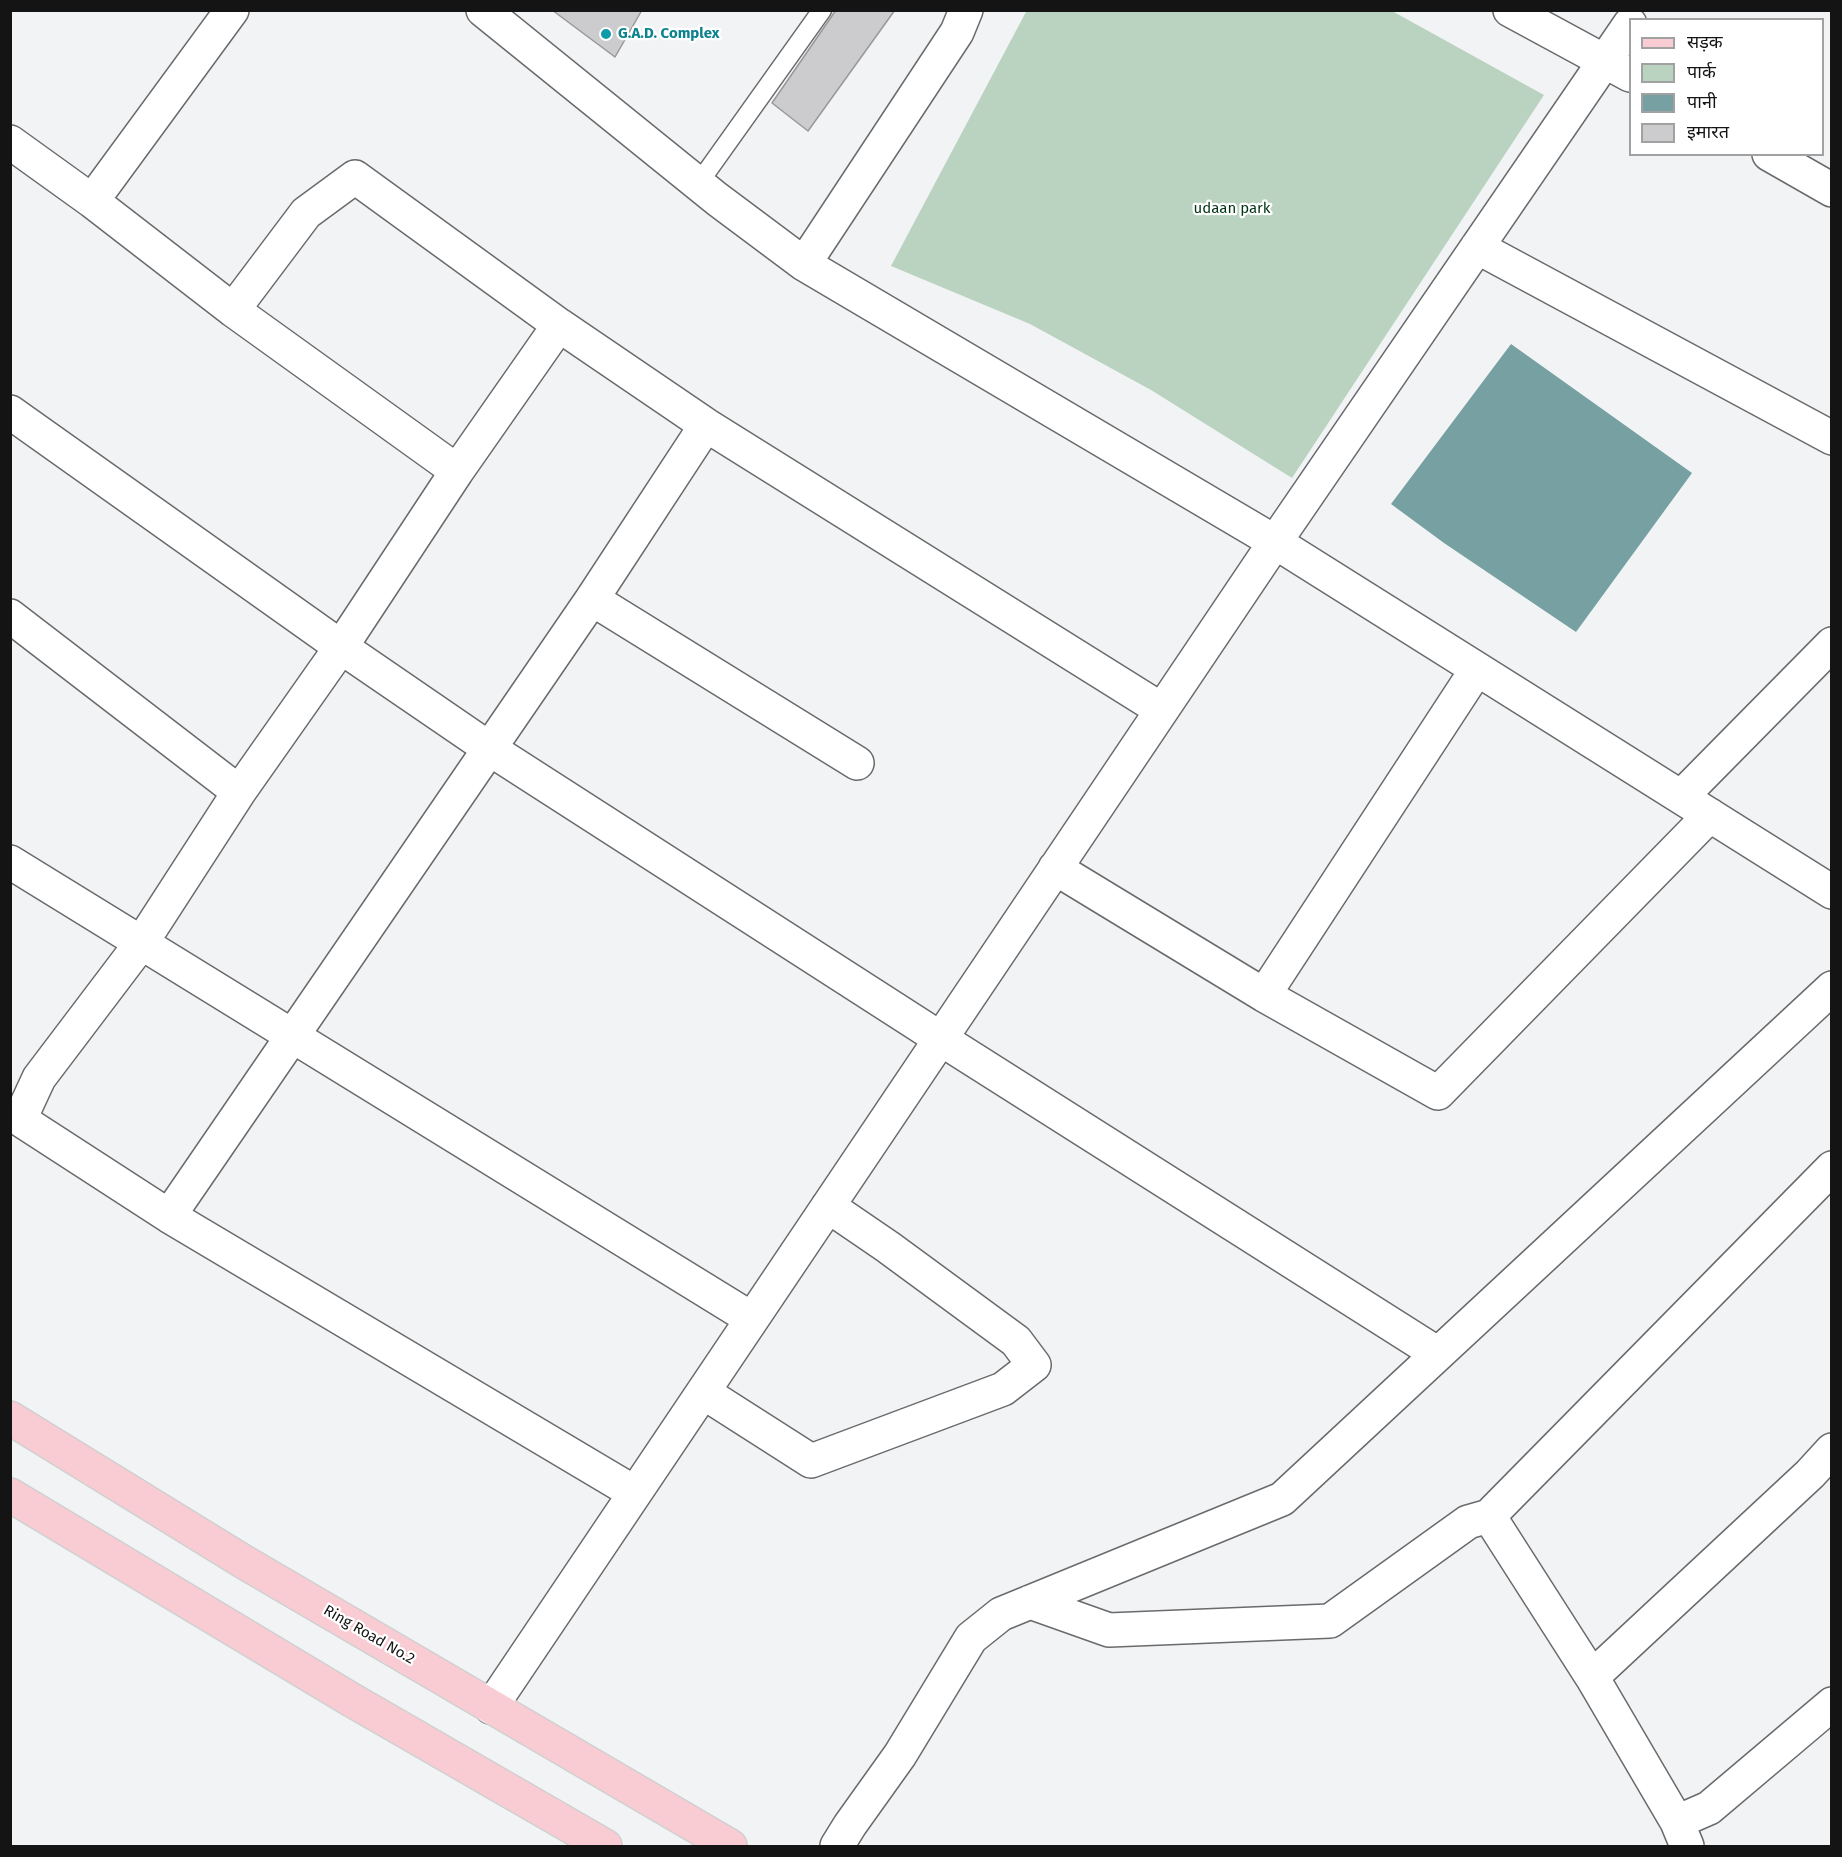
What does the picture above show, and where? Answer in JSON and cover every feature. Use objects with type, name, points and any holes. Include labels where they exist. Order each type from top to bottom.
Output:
[{"type":"main road","name":"Ring Road No.2","points":[[10,1418],[255,1568],[730,1846]]},
{"type":"main road","points":[[10,1495],[350,1699],[605,1846]]},
{"type":"street","points":[[92,201],[232,10]]},
{"type":"street","points":[[483,10],[698,184],[804,264],[1275,542],[1832,892]]},
{"type":"street","points":[[804,264],[957,32],[966,10]]},
{"type":"street","points":[[1510,10],[1618,68]]},
{"type":"street","points":[[491,1707],[1275,542],[1478,247],[1618,68],[1629,28]]},
{"type":"street","points":[[10,142],[92,201],[233,310],[457,471]]},
{"type":"street","points":[[1772,156],[1832,190]]},
{"type":"street","points":[[233,310],[306,213],[355,177],[559,325],[706,425],[1162,710]]},
{"type":"street","points":[[1478,247],[1832,438]]},
{"type":"street","points":[[559,325],[457,471],[341,647],[239,792],[142,942],[39,1078],[15,1116],[169,1216],[635,1493]]},
{"type":"street","points":[[10,412],[341,647],[490,749],[940,1039],[1438,1354]]},
{"type":"street","points":[[169,1216],[592,599],[706,425]]},
{"type":"street","points":[[592,599],[857,764]]},
{"type":"street","points":[[10,616],[239,792]]},
{"type":"street","points":[[1681,797],[1832,644]]},
{"type":"street","points":[[1264,995],[1477,669]]},
{"type":"street","points":[[1055,868],[1264,995],[1438,1093],[1710,815]]},
{"type":"street","points":[[10,862],[752,1319]]},
{"type":"street","points":[[837,1846],[900,1755],[971,1638],[1001,1614],[1282,1499],[1832,988]]},
{"type":"street","points":[[1030,1602],[1109,1630],[1330,1621],[1468,1522],[1489,1516],[1832,1168]]},
{"type":"street","points":[[703,1392],[811,1461],[1004,1389],[1034,1365],[1016,1341],[828,1206]]},
{"type":"street","points":[[1592,1677],[1810,1474],[1832,1450]]},
{"type":"street","points":[[1489,1516],[1592,1677],[1682,1834],[1709,1808],[1832,1704]]},
{"type":"lane","points":[[698,184],[822,10]]},
{"type":"green space","name":"udaan park","points":[[1027,10],[1392,11],[1544,95],[1292,478],[1151,390],[1030,324],[891,266]]},
{"type":"water","points":[[1511,344],[1692,473],[1576,632],[1444,543],[1391,504]]},
{"type":"building","name":"G.A.D. Complex","points":[[552,10],[642,10],[615,57]]},
{"type":"building","points":[[836,10],[895,10],[808,131],[772,103]]},
{"type":"place","name":"G.A.D. Complex","points":[[606,34]]}]
